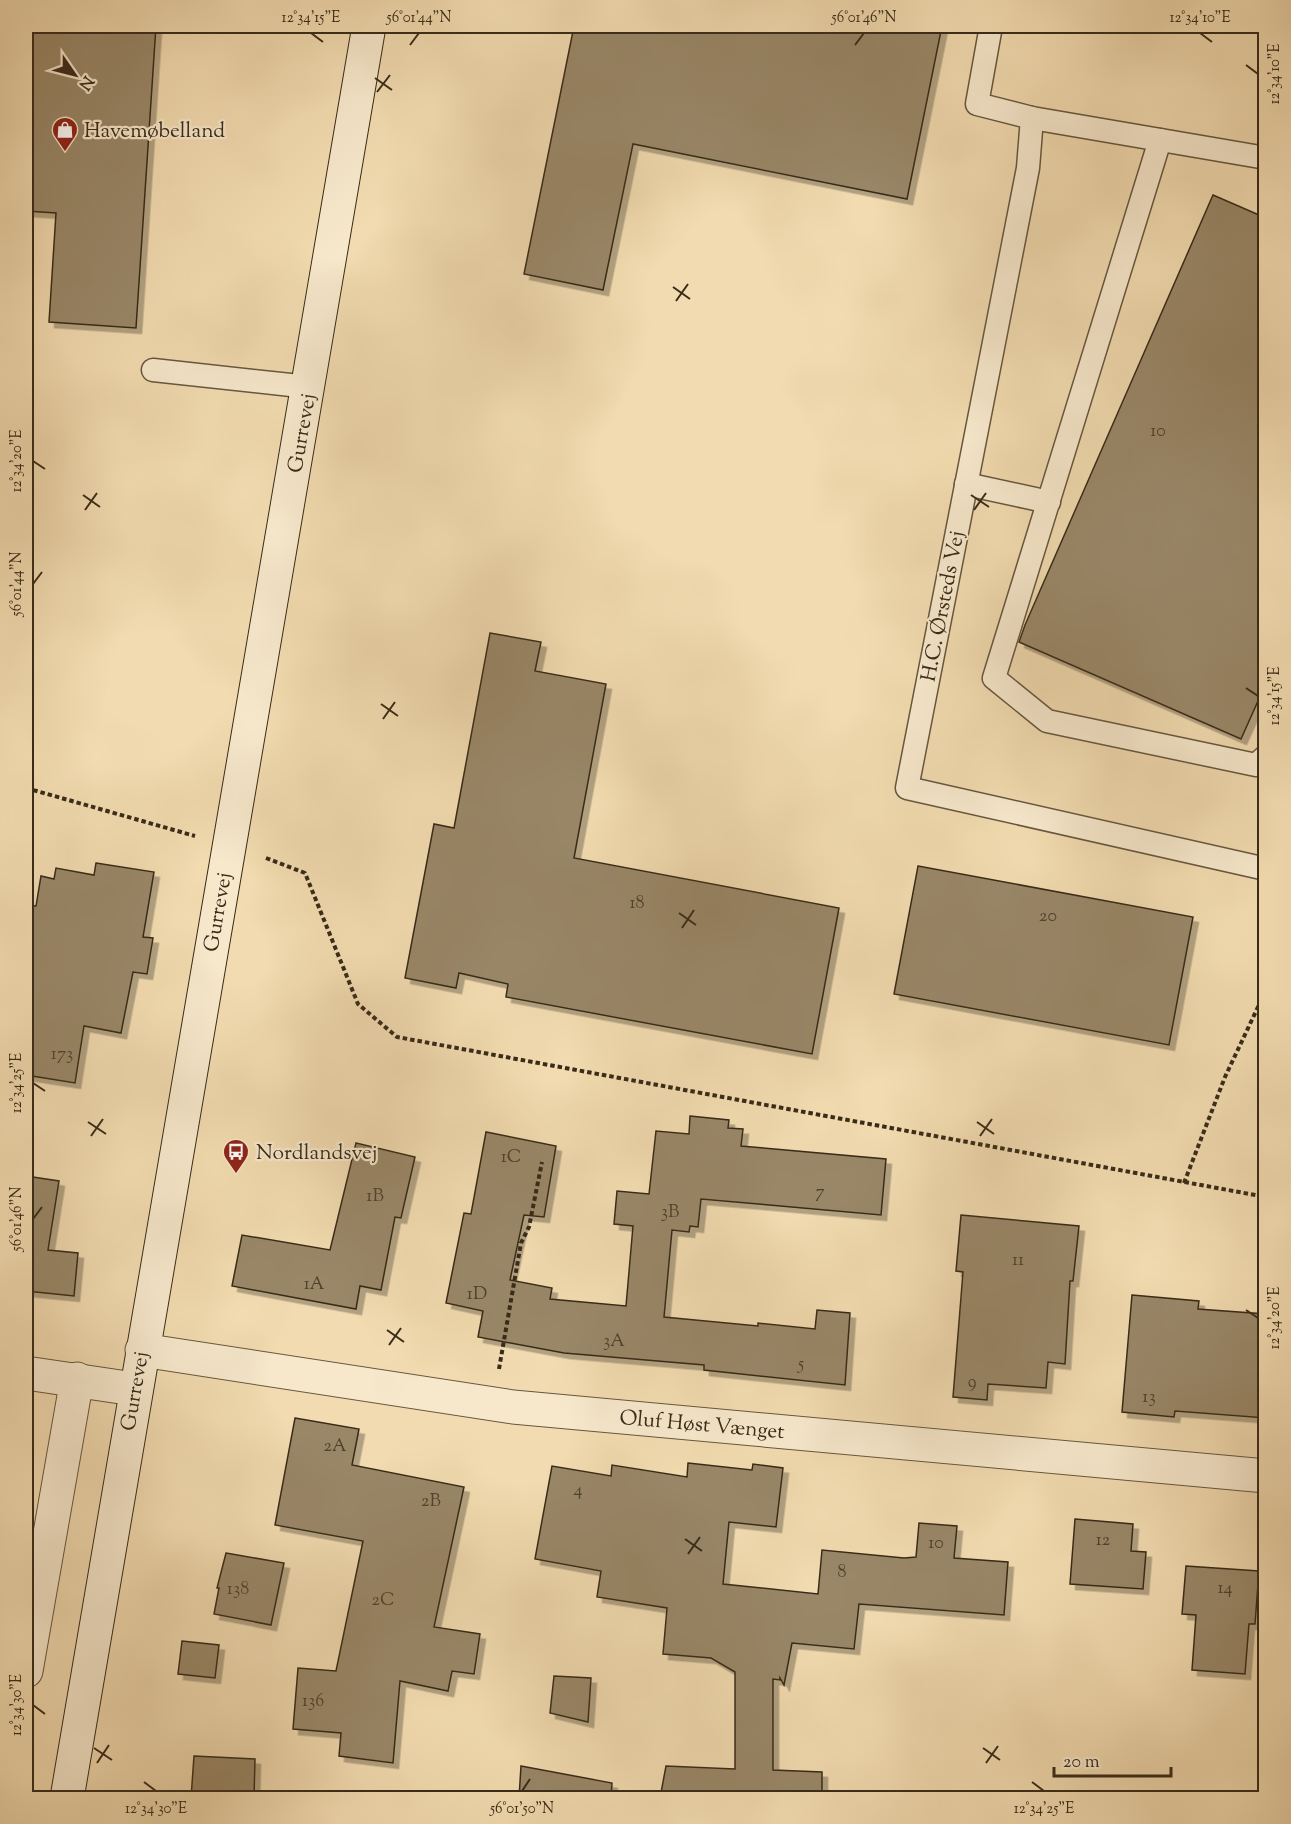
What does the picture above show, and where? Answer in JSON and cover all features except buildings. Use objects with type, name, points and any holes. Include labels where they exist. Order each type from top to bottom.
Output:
[{"type":"street","name":"Gurrevej","points":[[67,1798],[134,1389],[309,387],[369,26]]},
{"type":"street","name":"Oluf Høst Vænget","points":[[141,1350],[493,1404],[1266,1476]]},
{"type":"street","points":[[26,1373],[134,1389]]},
{"type":"street","points":[[26,1671],[77,1379]]},
{"type":"lane","points":[[992,26],[978,104],[1032,118],[1266,159]]},
{"type":"lane","name":"H.C. Ørsteds Vej","points":[[1032,118],[1028,168],[907,788],[1266,869]]},
{"type":"lane","points":[[1160,140],[994,678],[1047,721],[1256,765],[1266,756]]},
{"type":"lane","points":[[153,370],[309,387]]},
{"type":"lane","points":[[966,484],[1049,501]]},
{"type":"path","points":[[26,788],[229,844],[305,873],[358,1004],[397,1037],[1266,1197]]},
{"type":"path","points":[[1184,1183],[1225,1077],[1266,990]]},
{"type":"path","points":[[493,1404],[521,1243],[529,1227],[542,1162]]},
{"type":"place","name":"Havemøbelland","points":[[65,153]]},
{"type":"place","name":"Nordlandsvej","points":[[236,1175]]}]
